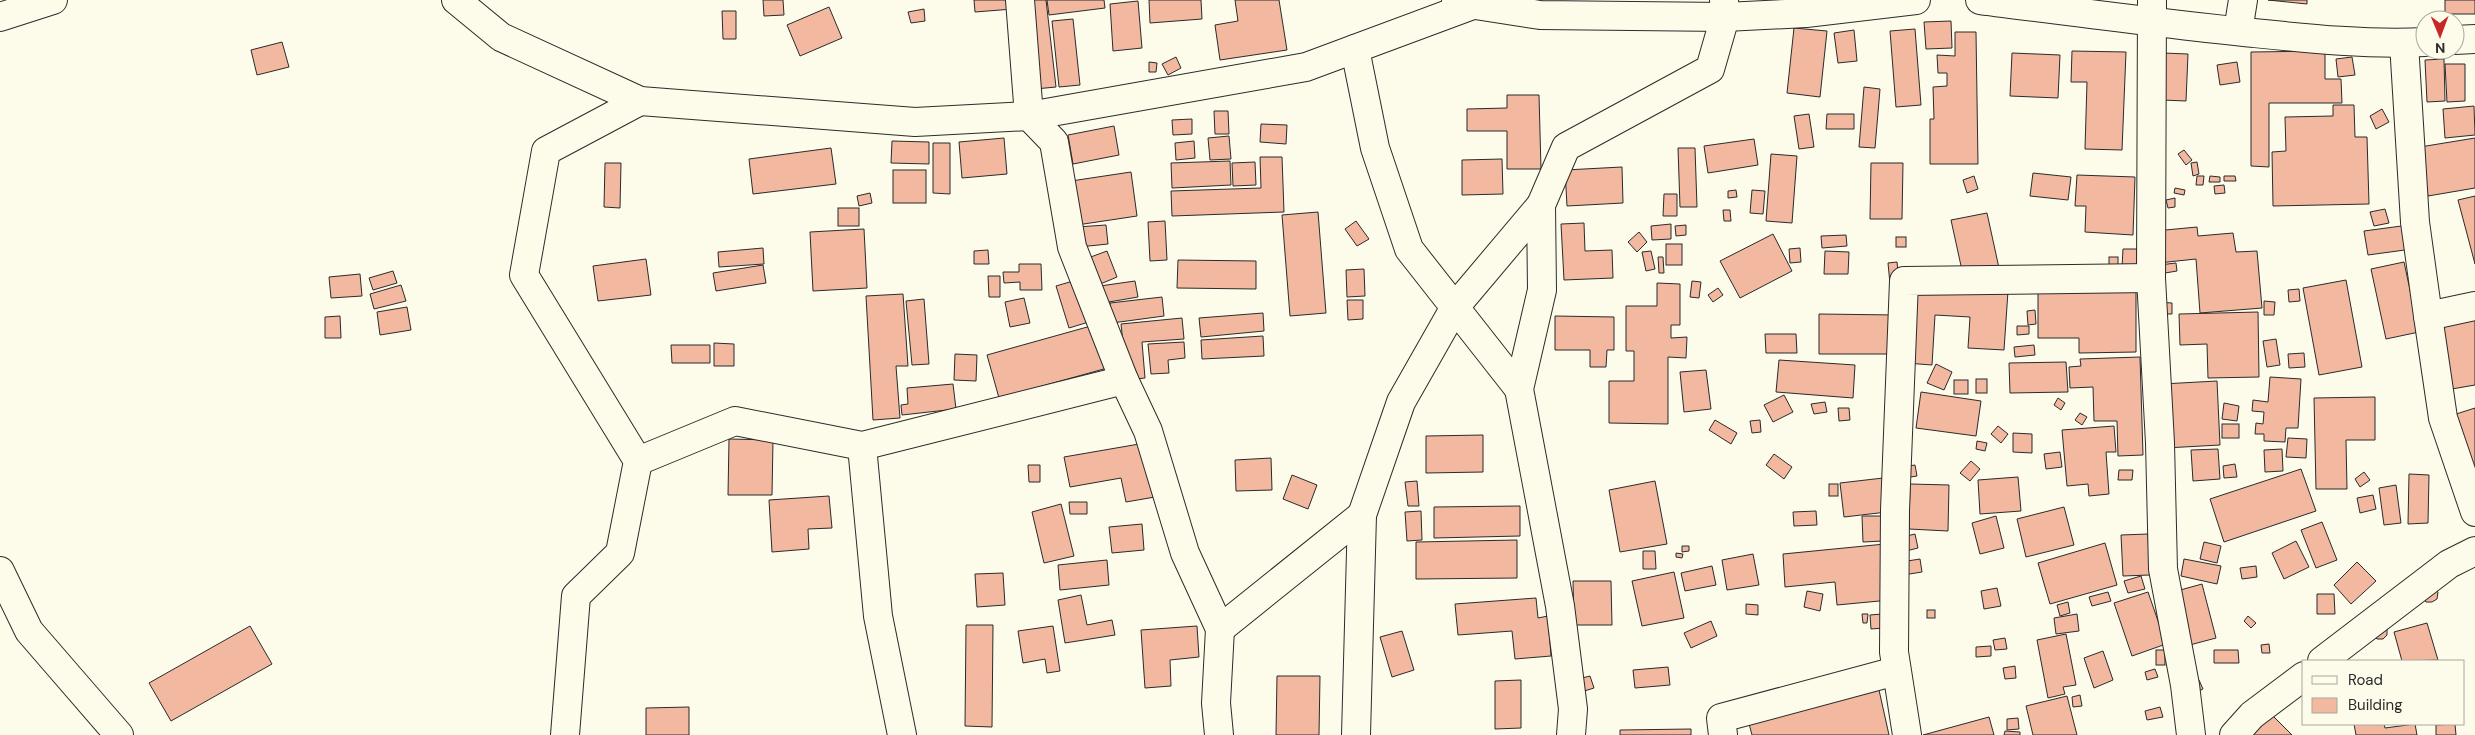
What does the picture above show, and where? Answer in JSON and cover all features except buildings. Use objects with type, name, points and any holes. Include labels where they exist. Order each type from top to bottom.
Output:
[{"type":"street","points":[[0,17],[52,0]]},
{"type":"street","points":[[456,0],[501,37],[640,101],[915,122],[1029,116],[1306,68],[1474,5]]},
{"type":"street","points":[[1020,0],[1029,116],[1054,142],[1072,247],[1124,380],[1148,431],[1185,553],[1220,629],[1216,704],[1219,735]]},
{"type":"street","points":[[1447,0],[1540,15],[1725,9],[1806,14],[1916,0]]},
{"type":"street","points":[[1980,0],[2152,11],[2238,32],[2415,42]]},
{"type":"street","points":[[2238,32],[2243,0]]},
{"type":"street","points":[[1356,735],[1362,515],[1401,402],[1455,307],[1541,206],[1566,147],[1710,69],[1725,9]]},
{"type":"street","points":[[2152,11],[2151,278],[2160,444],[2163,569],[2185,685],[2191,735]]},
{"type":"street","points":[[1355,49],[1375,148],[1409,250],[1519,388]]},
{"type":"street","points":[[2415,60],[2415,222],[2443,418],[2475,512]]},
{"type":"street","points":[[565,735],[576,596],[620,553],[638,461],[524,275],[546,152],[640,101]]},
{"type":"street","points":[[1541,206],[1542,290],[1519,388],[1560,606],[1573,709],[1571,735]]},
{"type":"street","points":[[1907,735],[1896,671],[1895,510],[1904,282],[2151,278]]},
{"type":"street","points":[[2428,316],[2475,306]]},
{"type":"street","points":[[638,461],[734,421],[862,446],[1124,380]]},
{"type":"street","points":[[862,446],[878,616],[902,735]]},
{"type":"street","points":[[1220,629],[1362,515]]},
{"type":"street","points":[[2323,660],[2450,564],[2475,551]]},
{"type":"street","points":[[0,571],[29,631],[119,735]]},
{"type":"street","points":[[1723,735],[1721,718],[1896,671]]},
{"type":"street","points":[[2234,735],[2252,715],[2302,678]]}]
